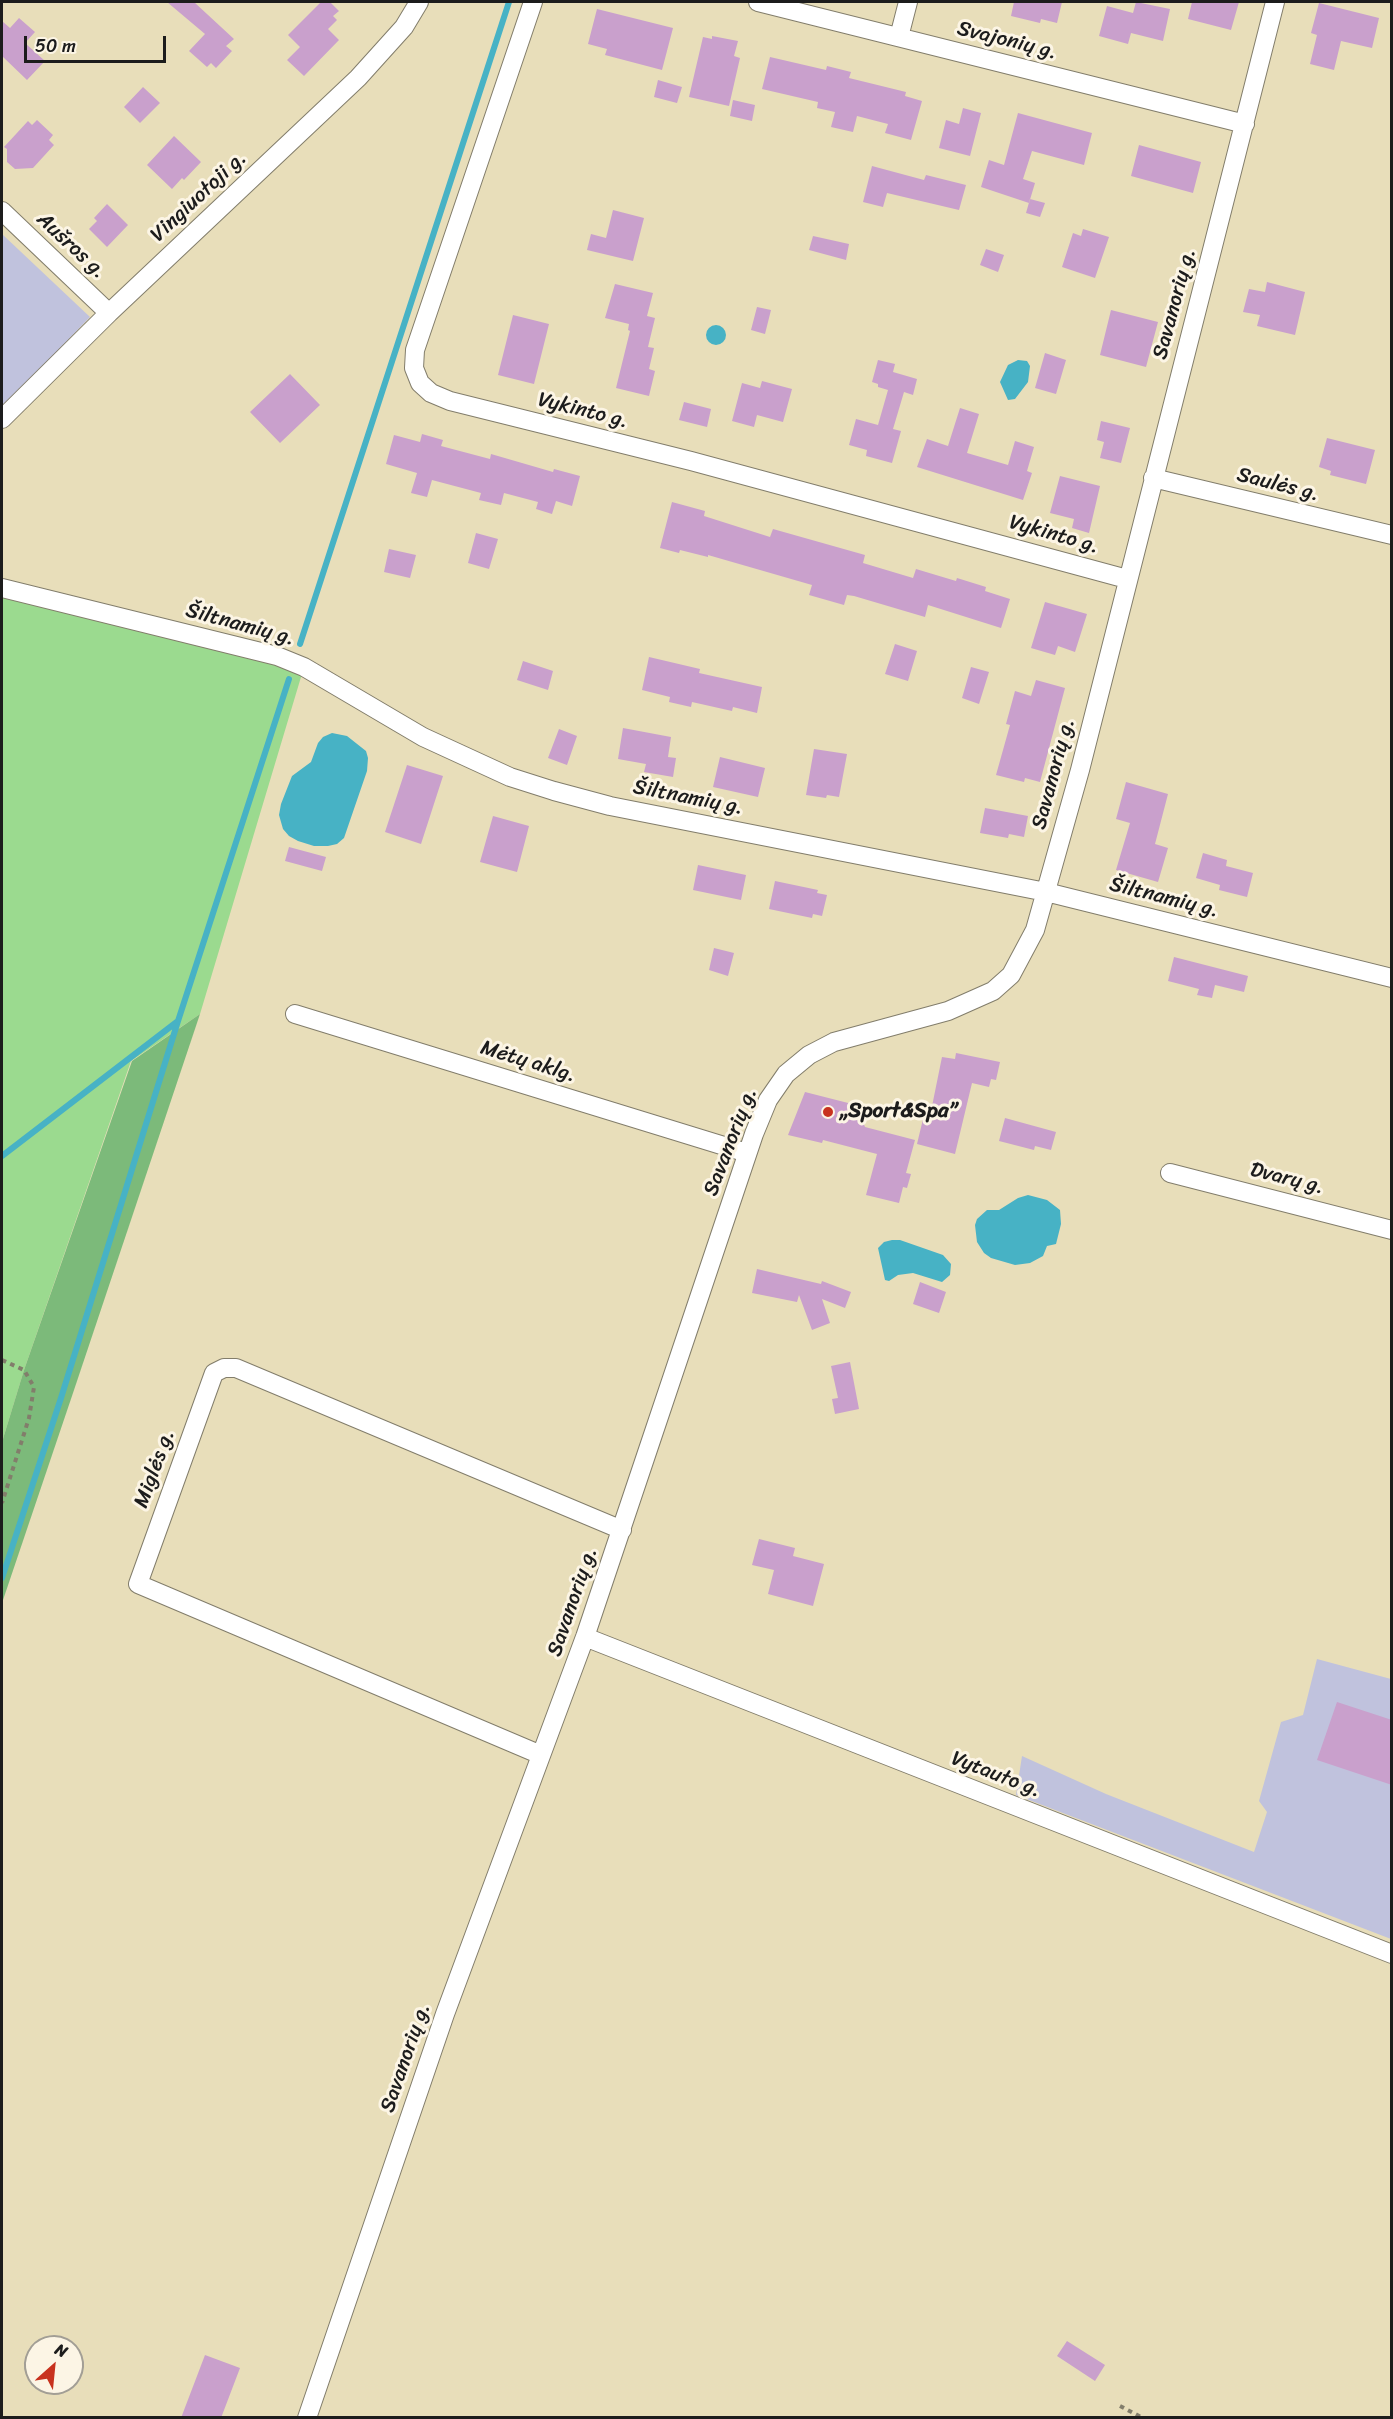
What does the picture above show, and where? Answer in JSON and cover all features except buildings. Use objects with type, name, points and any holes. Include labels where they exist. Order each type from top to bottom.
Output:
[{"type":"street","name":"Vingiuotoji g.","points":[[2,418],[358,78],[404,27],[419,2]]},
{"type":"street","name":"Vykinto g.","points":[[533,2],[415,350],[414,368],[420,383],[431,393],[450,401],[702,464],[1128,579]]},
{"type":"street","name":"Svajonių g.","points":[[758,2],[1245,124]]},
{"type":"street","points":[[899,37],[908,2]]},
{"type":"street","name":"Savanorių g.","points":[[307,2418],[445,2014],[585,1637],[747,1153],[768,1100],[786,1074],[809,1055],[834,1042],[956,1007],[983,996],[999,986],[1011,975],[1035,930],[1080,770],[1275,2]]},
{"type":"street","name":"Aušros g.","points":[[2,211],[110,313]]},
{"type":"street","name":"Saulės g.","points":[[1153,478],[1392,536]]},
{"type":"street","name":"Šiltnamių g.","points":[[2,588],[277,656],[304,666],[423,737],[510,777],[554,791],[610,806],[1046,892],[1392,978]]},
{"type":"street","name":"Mėtų aklg.","points":[[295,1014],[747,1153]]},
{"type":"street","name":"Dvarų g.","points":[[1170,1173],[1392,1230]]},
{"type":"street","name":"Miglės g.","points":[[541,1755],[138,1584],[214,1373],[224,1368],[236,1368],[622,1530]]},
{"type":"street","name":"Vytauto g.","points":[[585,1637],[1392,1954]]},
{"type":"path","points":[[2,1360],[24,1370],[34,1387],[29,1418],[2,1503]]},
{"type":"path","points":[[1120,2406],[1143,2418]]},
{"type":"shaded area","points":[[2,234],[90,317],[2,409]]},
{"type":"shaded area","points":[[1317,1659],[1391,1679],[1391,1939],[1016,1795],[1022,1756],[1106,1794],[1254,1852],[1267,1812],[1259,1801],[1281,1722],[1303,1715]]},
{"type":"green space","points":[[2,588],[304,667],[200,1014],[131,1061],[24,1370],[2,1442]]},
{"type":"green space","points":[[200,1014],[2,1603],[2,1442],[24,1370],[132,1061]]},
{"type":"water","points":[[712,325],[720,325],[726,331],[726,339],[720,345],[712,345],[706,339],[706,331]]},
{"type":"water","points":[[1018,360],[1027,361],[1030,366],[1028,382],[1015,399],[1008,400],[1000,382],[1008,365]]},
{"type":"water","points":[[332,733],[347,736],[366,751],[367,771],[344,838],[337,844],[314,846],[289,836],[283,829],[279,815],[292,776],[311,762],[318,743],[323,737]]},
{"type":"water","points":[[1028,1195],[1047,1200],[1060,1210],[1061,1224],[1056,1244],[1047,1246],[1043,1256],[1030,1263],[1015,1265],[991,1258],[984,1253],[977,1242],[975,1225],[977,1219],[987,1210],[999,1210],[1018,1198]]},
{"type":"water","points":[[900,1240],[943,1255],[951,1264],[950,1275],[942,1282],[913,1273],[898,1275],[889,1281],[885,1280],[878,1248],[884,1242]]},
{"type":"waterway","points":[[300,644],[509,2]]},
{"type":"waterway","points":[[2,1156],[178,1021],[289,679]]},
{"type":"waterway","points":[[2,1578],[61,1398],[178,1021]]},
{"type":"place","name":"„Sport&Spa”","points":[[828,1112]]}]
